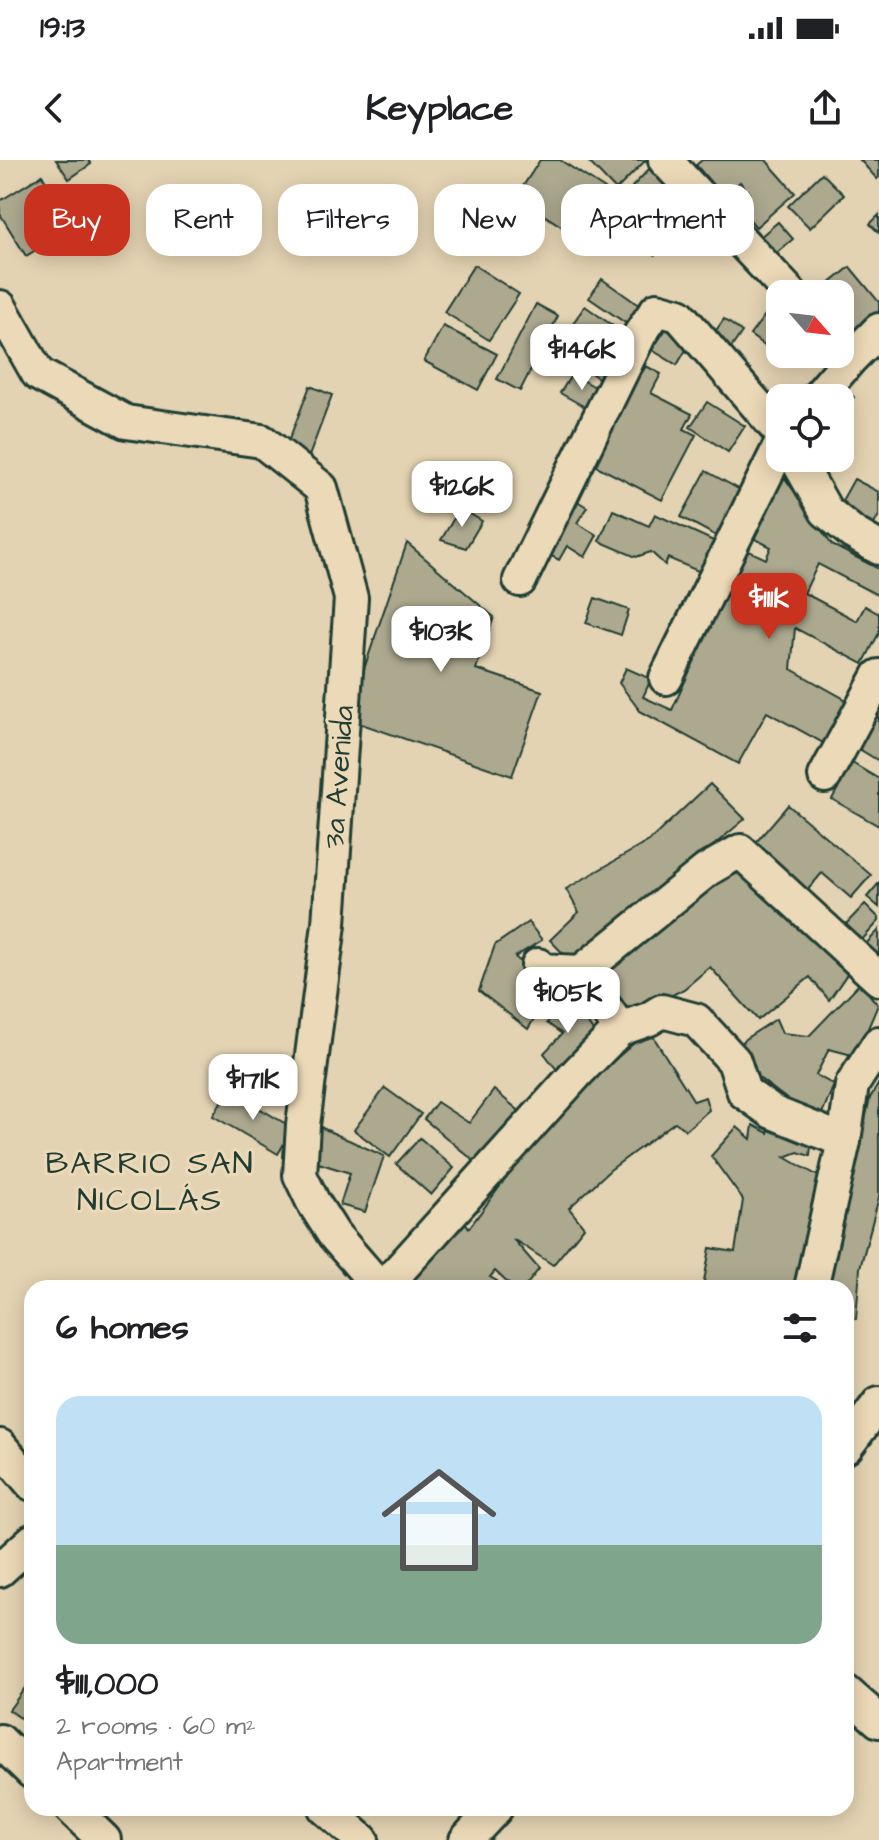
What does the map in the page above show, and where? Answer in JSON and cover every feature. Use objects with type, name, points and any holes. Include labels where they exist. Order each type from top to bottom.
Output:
[{"type":"street","points":[[665,160],[778,280]]},
{"type":"street","name":"3a Avenida","points":[[0,307],[38,374],[126,422],[262,441],[321,488],[351,598],[329,924],[303,1125],[300,1175],[334,1235],[375,1280]]},
{"type":"street","points":[[520,580],[640,334],[657,309],[679,315],[766,416]]},
{"type":"street","points":[[854,347],[879,330]]},
{"type":"street","points":[[666,678],[767,472]]},
{"type":"street","points":[[804,472],[826,511],[853,533],[879,548]]},
{"type":"street","points":[[825,776],[877,687]]},
{"type":"street","points":[[538,965],[540,970],[581,972],[707,870],[740,851],[879,979]]},
{"type":"street","points":[[581,972],[620,1029]]},
{"type":"street","points":[[389,1280],[620,1029],[662,1011],[696,1020],[734,1061],[744,1092],[772,1112],[844,1141]]},
{"type":"street","points":[[813,1280],[844,1141],[852,1085],[879,1043]]},
{"type":"street","points":[[854,1436],[879,1403]]},
{"type":"street","points":[[0,1446],[24,1474]]},
{"type":"street","points":[[0,1570],[24,1548]]},
{"type":"street","points":[[854,1699],[879,1721]]},
{"type":"street","points":[[0,1741],[24,1764]]},
{"type":"street","points":[[79,1816],[104,1840]]},
{"type":"street","points":[[334,1816],[362,1840]]},
{"type":"street","points":[[466,1840],[488,1816]]},
{"type":"building","points":[[56,160],[88,160],[91,164],[69,179]]},
{"type":"building","points":[[540,160],[560,160],[597,184],[561,184],[561,226],[545,216],[545,184],[524,184]]},
{"type":"building","points":[[587,160],[646,160],[622,184],[610,184]]},
{"type":"building","points":[[702,160],[766,160],[795,193],[756,227],[754,184],[712,184],[696,165]]},
{"type":"building","points":[[860,160],[879,160],[877,179]]},
{"type":"building","points":[[652,166],[671,184],[635,184]]},
{"type":"building","points":[[822,173],[844,195],[810,228],[788,206]]},
{"type":"building","points":[[42,175],[47,184],[27,184]]},
{"type":"building","points":[[24,186],[24,253],[0,214],[0,201]]},
{"type":"building","points":[[879,215],[879,233],[870,224]]},
{"type":"building","points":[[778,222],[793,239],[773,256],[759,238]]},
{"type":"building","points":[[474,265],[519,294],[489,340],[444,312]]},
{"type":"building","points":[[850,267],[879,302],[879,312],[854,333],[854,280],[834,280]]},
{"type":"building","points":[[602,279],[640,306],[627,324],[589,298]]},
{"type":"building","points":[[536,304],[558,316],[520,391],[497,379]]},
{"type":"building","points":[[585,306],[627,336],[613,356],[571,326]]},
{"type":"building","points":[[766,314],[766,347],[750,335]]},
{"type":"building","points":[[724,319],[742,332],[731,348],[713,335]]},
{"type":"building","points":[[443,326],[497,354],[478,390],[424,361]]},
{"type":"building","points":[[666,329],[690,343],[677,365],[652,350]]},
{"type":"building","points":[[571,336],[613,367],[602,381],[560,351]]},
{"type":"building","points":[[646,366],[661,374],[651,393],[692,414],[684,429],[696,435],[662,500],[583,459],[629,371],[640,376]]},
{"type":"building","points":[[572,374],[604,392],[592,411],[560,393]]},
{"type":"building","points":[[310,386],[332,395],[308,459],[285,450]]},
{"type":"building","points":[[707,402],[745,426],[728,452],[690,427]]},
{"type":"building","points":[[706,471],[742,491],[718,537],[681,517]]},
{"type":"building","points":[[782,474],[832,545],[879,569],[879,596],[818,564],[804,593],[857,621],[865,606],[879,614],[879,633],[863,664],[795,628],[791,669],[857,706],[834,749],[767,712],[738,764],[640,711],[619,683],[626,668],[651,679],[643,697],[672,710],[745,549],[766,559],[771,547],[753,538]]},
{"type":"building","points":[[854,479],[879,492],[879,515],[870,532],[835,513]]},
{"type":"building","points":[[574,499],[587,507],[577,523],[597,535],[585,557],[567,546],[559,560],[544,552]]},
{"type":"building","points":[[460,508],[482,521],[466,548],[441,540]]},
{"type":"building","points":[[613,510],[649,526],[655,514],[718,543],[705,574],[668,558],[665,565],[651,552],[636,557],[599,541]]},
{"type":"building","points":[[407,543],[494,617],[476,669],[542,691],[512,776],[347,719]]},
{"type":"building","points":[[595,598],[629,610],[621,635],[586,623]]},
{"type":"building","points":[[879,707],[879,761],[849,743]]},
{"type":"building","points":[[852,763],[879,779],[879,826],[832,799]]},
{"type":"building","points":[[710,784],[745,819],[573,964],[550,940],[579,912],[566,889],[649,841]]},
{"type":"building","points":[[788,805],[871,875],[851,898],[822,873],[805,893],[751,848]]},
{"type":"building","points":[[739,864],[847,974],[829,1000],[810,977],[758,1020],[710,967],[684,989],[632,1016],[598,975]]},
{"type":"building","points":[[879,883],[879,907],[867,897]]},
{"type":"building","points":[[865,904],[879,921],[860,942],[844,926]]},
{"type":"building","points":[[528,922],[542,940],[515,957],[543,982],[555,984],[528,1029],[479,991],[495,945]]},
{"type":"building","points":[[879,930],[879,967],[860,950]]},
{"type":"building","points":[[860,983],[878,1005],[856,1056],[829,1049],[816,1075],[834,1085],[821,1116],[788,1100],[747,1069],[740,1046],[745,1039],[776,1019],[782,1033],[809,1036]]},
{"type":"building","points":[[567,994],[596,1035],[560,1074],[544,1053],[562,1034],[547,1023]]},
{"type":"building","points":[[649,1030],[694,1101],[705,1097],[709,1110],[686,1130],[675,1122],[610,1170],[569,1208],[584,1227],[553,1265],[513,1239],[539,1269],[530,1280],[505,1280],[495,1271],[490,1277],[495,1280],[413,1280],[464,1220],[469,1228],[556,1111]]},
{"type":"building","points":[[879,1083],[879,1197],[860,1268],[856,1319],[854,1280],[829,1280],[870,1098]]},
{"type":"building","points":[[385,1088],[421,1114],[390,1157],[354,1130]]},
{"type":"building","points":[[228,1090],[293,1128],[278,1154],[213,1116]]},
{"type":"building","points":[[494,1090],[523,1114],[474,1161],[424,1119],[437,1102],[469,1123]]},
{"type":"building","points":[[771,1122],[812,1136],[810,1156],[798,1152],[785,1157],[818,1176],[801,1280],[704,1280],[710,1248],[735,1252],[743,1200],[711,1156],[737,1127],[751,1139],[753,1125],[768,1133]]},
{"type":"building","points":[[320,1127],[384,1156],[365,1212],[340,1205],[350,1173],[309,1160]]},
{"type":"building","points":[[420,1138],[454,1168],[431,1195],[396,1164]]},
{"type":"building","points":[[24,1689],[24,1720],[9,1710]]},
{"type":"district","name":"BARRIO SAN NICOLÁS","points":[[150,1182]]}]
